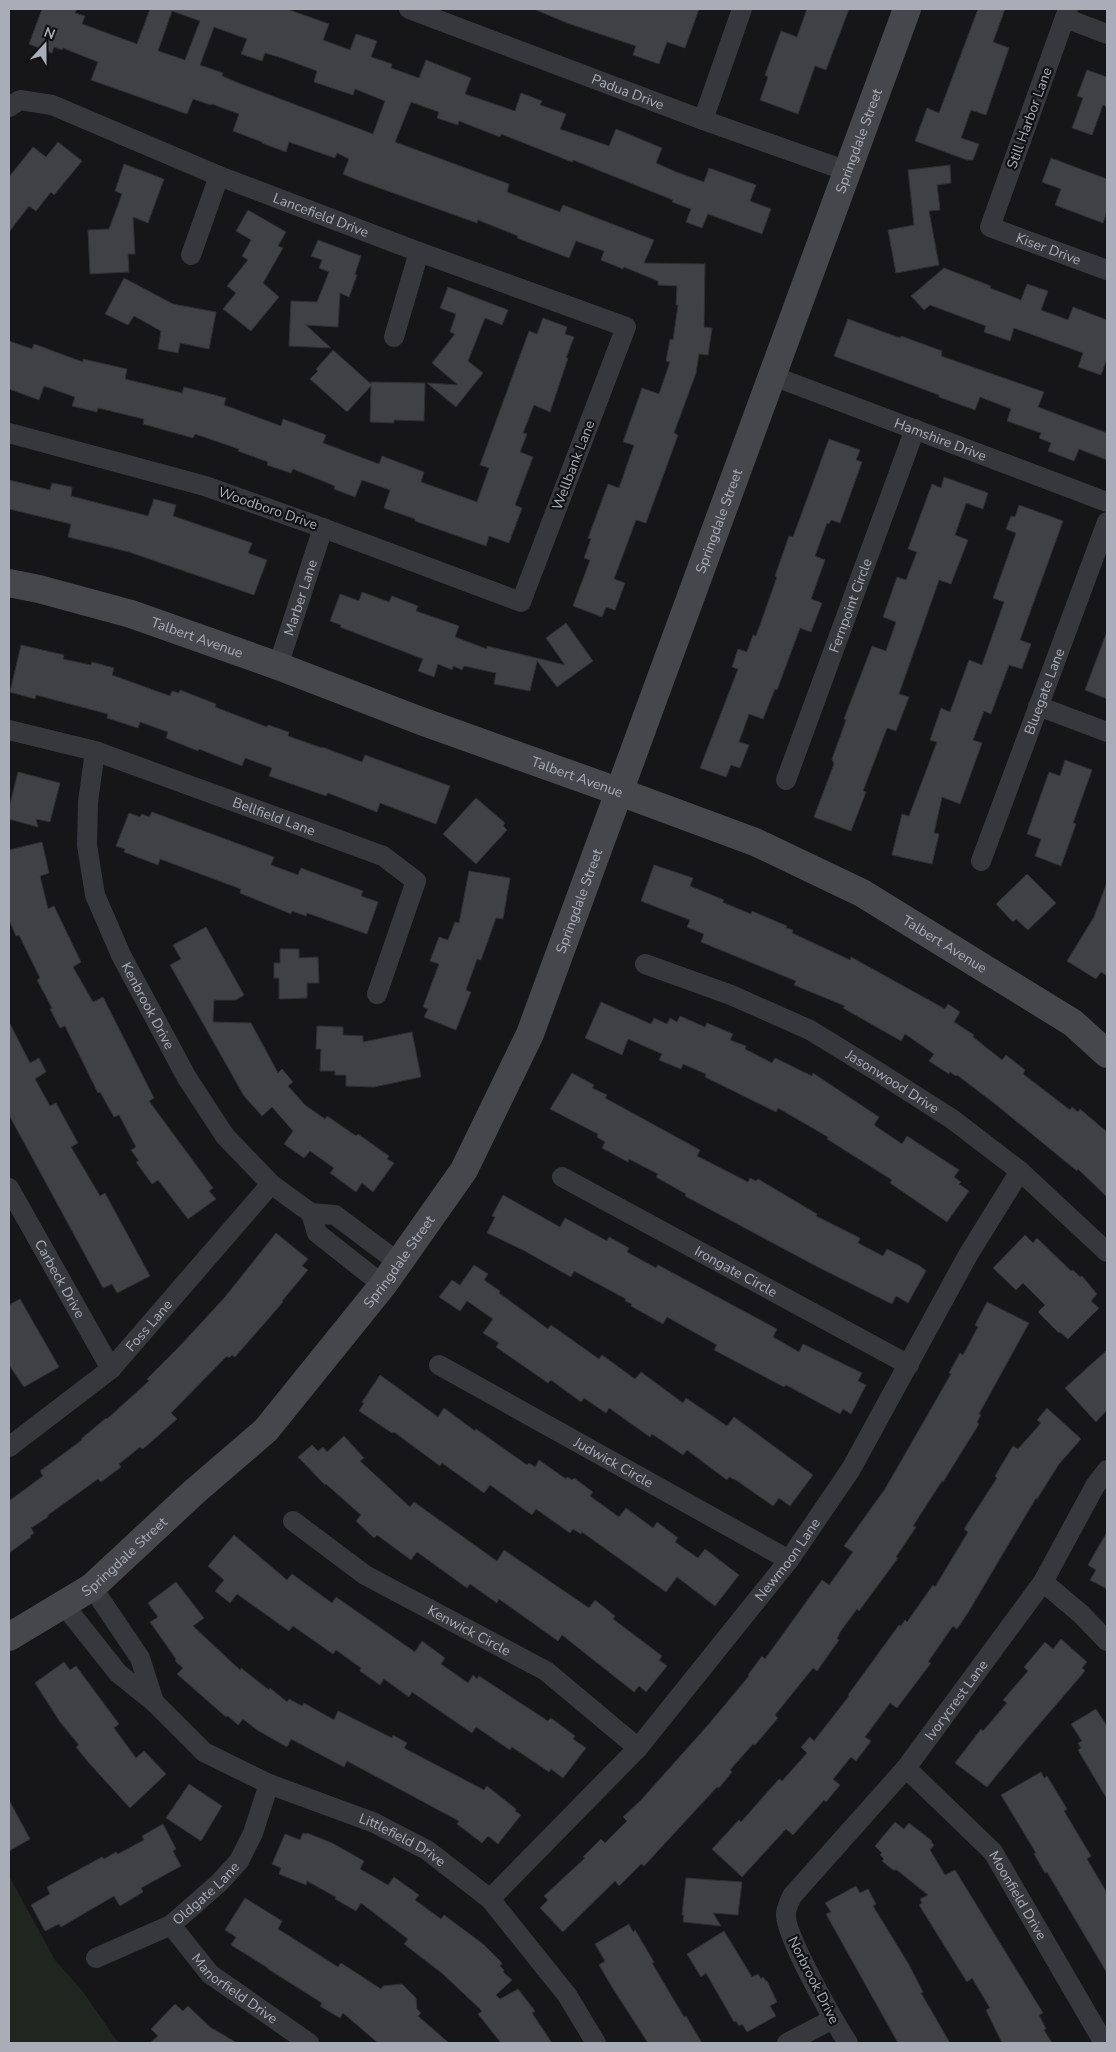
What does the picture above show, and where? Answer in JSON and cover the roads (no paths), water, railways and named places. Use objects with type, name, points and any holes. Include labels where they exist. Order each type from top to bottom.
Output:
[{"type":"street","name":"Padua Drive","points":[[409,9],[703,120],[847,171]]},
{"type":"street","points":[[703,120],[742,9]]},
{"type":"street","name":"Springdale Street","points":[[9,1637],[92,1587],[194,1492],[266,1430],[383,1285],[464,1170],[530,1034],[907,9]]},
{"type":"street","points":[[1067,14],[1107,34]]},
{"type":"street","name":"Still Harbor Lane","points":[[990,227],[1067,14]]},
{"type":"street","name":"Lancefield Drive","points":[[14,104],[52,105],[219,176],[419,252],[626,327]]},
{"type":"street","points":[[191,255],[219,176]]},
{"type":"street","name":"Kiser Drive","points":[[990,227],[1107,270]]},
{"type":"street","points":[[394,337],[419,252]]},
{"type":"street","name":"Wellbank Lane","points":[[521,602],[626,327]]},
{"type":"street","name":"Hamshire Drive","points":[[773,376],[1107,502]]},
{"type":"street","name":"Fernpoint Circle","points":[[786,780],[915,429]]},
{"type":"street","name":"Woodboro Drive","points":[[9,433],[205,486],[521,602]]},
{"type":"street","name":"Bluegate Lane","points":[[981,861],[1107,522]]},
{"type":"street","name":"Marber Lane","points":[[278,666],[323,528]]},
{"type":"street","name":"Talbert Avenue","points":[[9,583],[39,589],[131,614],[278,666],[421,721],[755,842],[862,893],[1073,1023],[1107,1054]]},
{"type":"street","points":[[1038,706],[1107,732]]},
{"type":"street","name":"Bellfield Lane","points":[[9,730],[95,751],[383,856],[416,880],[378,994]]},
{"type":"street","name":"Kenbrook Drive","points":[[95,751],[88,802],[87,845],[95,895],[121,955],[187,1078],[225,1136],[271,1184],[311,1213],[335,1216],[399,1263]]},
{"type":"street","name":"Jasonwood Drive","points":[[645,964],[731,995],[810,1030],[952,1119],[1020,1171],[1107,1252]]},
{"type":"street","name":"Newmoon Lane","points":[[490,1898],[638,1748],[789,1560],[851,1469],[968,1254],[1020,1171]]},
{"type":"street","name":"Irongate Circle","points":[[562,1177],[909,1365]]},
{"type":"street","name":"Foss Lane","points":[[9,1447],[111,1369],[271,1184]]},
{"type":"street","name":"Carbeck Drive","points":[[9,1188],[111,1369]]},
{"type":"street","points":[[311,1213],[317,1233],[383,1285]]},
{"type":"street","name":"Judwick Circle","points":[[439,1365],[789,1560]]},
{"type":"street","name":"Ivorycrest Lane","points":[[786,1914],[792,1896],[906,1768],[1043,1582],[1095,1486],[1107,1470]]},
{"type":"street","name":"Kenwick Circle","points":[[292,1521],[365,1576],[546,1671],[638,1748]]},
{"type":"street","points":[[1043,1582],[1082,1614],[1107,1641]]},
{"type":"street","name":"Littlefield Drive","points":[[92,1587],[140,1658],[154,1702]]},
{"type":"street","name":"Littlefield Drive","points":[[64,1605],[118,1673],[154,1702],[204,1752],[269,1784],[375,1823],[427,1850],[490,1898],[567,1995],[596,2043]]},
{"type":"street","name":"Moonfield Drive","points":[[906,1768],[993,1852],[1104,2043]]},
{"type":"street","name":"Oldgate Lane","points":[[96,1958],[171,1925],[220,1882],[239,1861],[253,1833],[269,1784]]},
{"type":"street","name":"Norbrook Drive","points":[[786,1914],[790,1933],[833,2019],[848,2043]]},
{"type":"street","name":"Manorfield Drive","points":[[171,1925],[210,1974],[309,2043]]},
{"type":"street","points":[[787,2043],[833,2019]]}]
